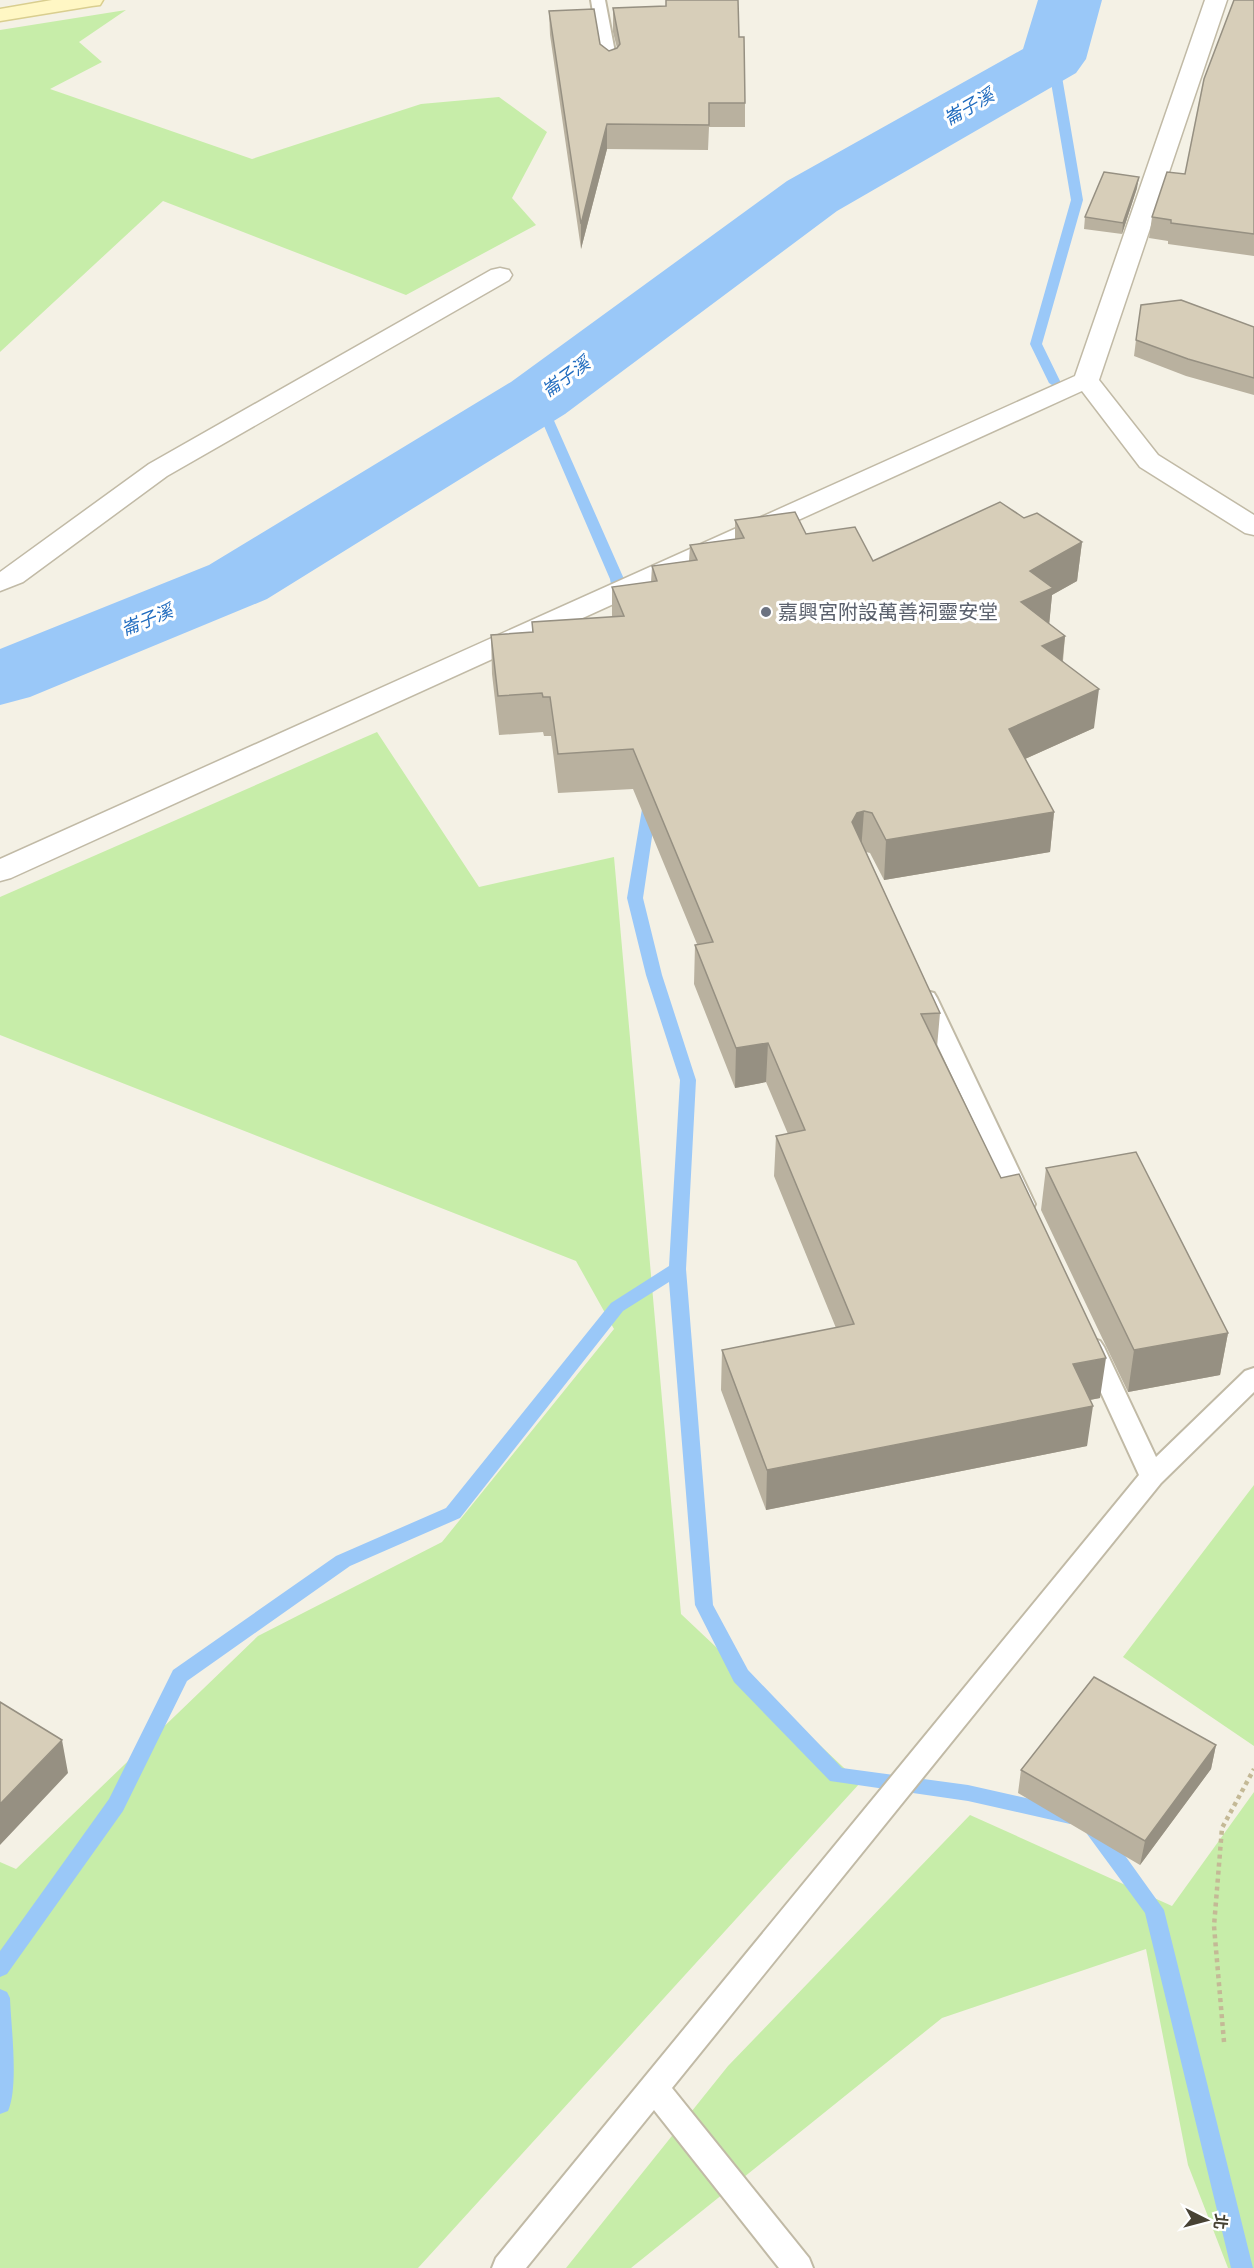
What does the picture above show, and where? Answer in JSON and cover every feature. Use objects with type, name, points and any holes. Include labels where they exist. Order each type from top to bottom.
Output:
[{"type":"street","points":[[0,15],[92,0]]},
{"type":"street","points":[[0,871],[1086,380],[1216,0]]},
{"type":"street","points":[[0,583],[13,576],[158,470],[500,275]]},
{"type":"street","points":[[1086,380],[1149,462],[1254,527]]},
{"type":"lane","points":[[598,0],[610,68]]},
{"type":"lane","points":[[918,979],[1035,1228]]},
{"type":"lane","points":[[1081,1325],[1152,1476]]},
{"type":"lane","points":[[507,2268],[1152,1476],[1254,1377]]},
{"type":"lane","points":[[654,2088],[798,2268]]},
{"type":"path","points":[[1224,2042],[1215,1926],[1222,1828],[1254,1769]]},
{"type":"green space","points":[[126,10],[79,42],[102,62],[50,89],[252,159],[421,104],[499,97],[547,132],[512,198],[536,225],[406,295],[163,201],[0,352],[0,30]]},
{"type":"green space","points":[[377,732],[479,887],[614,857],[681,1614],[860,1783],[418,2268],[0,2268],[0,1862],[16,1869],[258,1636],[442,1542],[614,1329],[576,1261],[0,1035],[0,897]]},
{"type":"green space","points":[[1254,1485],[1254,1746],[1123,1657]]},
{"type":"green space","points":[[1254,1792],[1254,2268],[1228,2268],[1188,2165],[1146,1949],[942,2018],[631,2268],[566,2268],[728,2066],[970,1815],[1172,1906]]},
{"type":"building","points":[[666,0],[738,0],[739,37],[744,37],[745,103],[709,103],[709,125],[607,124],[581,224],[549,11],[594,9],[600,44],[609,51],[620,44],[613,8],[666,6]]},
{"type":"building","points":[[1234,0],[1254,0],[1254,234],[1171,223],[1171,220],[1152,217],[1167,172],[1185,174],[1204,79]]},
{"type":"building","points":[[1104,172],[1139,177],[1123,223],[1085,217]]},
{"type":"building","points":[[1181,300],[1254,327],[1254,378],[1188,359],[1136,340],[1141,305]]},
{"type":"building","points":[[1000,502],[1024,518],[1037,513],[1082,542],[1030,571],[1053,588],[1021,602],[1065,636],[1042,646],[1099,689],[1009,729],[1054,812],[886,840],[872,813],[864,811],[857,813],[852,822],[940,1013],[921,1014],[1001,1178],[1019,1174],[1106,1358],[1073,1364],[1093,1406],[767,1470],[722,1350],[854,1324],[776,1136],[805,1130],[768,1043],[736,1048],[695,945],[713,942],[633,749],[558,754],[550,697],[543,697],[542,693],[498,696],[491,635],[533,632],[532,622],[624,616],[612,587],[657,581],[652,566],[697,560],[690,545],[744,538],[735,520],[795,512],[806,534],[855,527],[873,561]]},
{"type":"building","points":[[1136,1152],[1228,1333],[1134,1350],[1046,1168]]},
{"type":"building","points":[[1094,1677],[1216,1745],[1145,1841],[1021,1770]]},
{"type":"building","points":[[0,1702],[62,1740],[0,1804]]},
{"type":"waterway","name":"崙子溪","points":[[0,679],[238,582],[538,398],[812,196],[1053,59],[1070,0]]},
{"type":"waterway","points":[[1053,59],[1077,200],[1036,344],[1055,383]]},
{"type":"waterway","points":[[538,398],[617,579],[621,602]]},
{"type":"waterway","points":[[650,803],[635,898],[654,975],[688,1080],[677,1269]]},
{"type":"waterway","points":[[0,1968],[116,1805],[180,1676],[343,1561],[453,1513],[617,1307],[677,1269]]},
{"type":"waterway","points":[[677,1269],[704,1605],[741,1676],[837,1775],[968,1793],[1070,1816]]},
{"type":"waterway","points":[[1094,1828],[1154,1910],[1242,2268]]},
{"type":"waterway","points":[[0,1998],[2,2080],[0,2104]]},
{"type":"place","name":"嘉興宮附設萬善祠靈安堂","points":[[766,612]]}]
